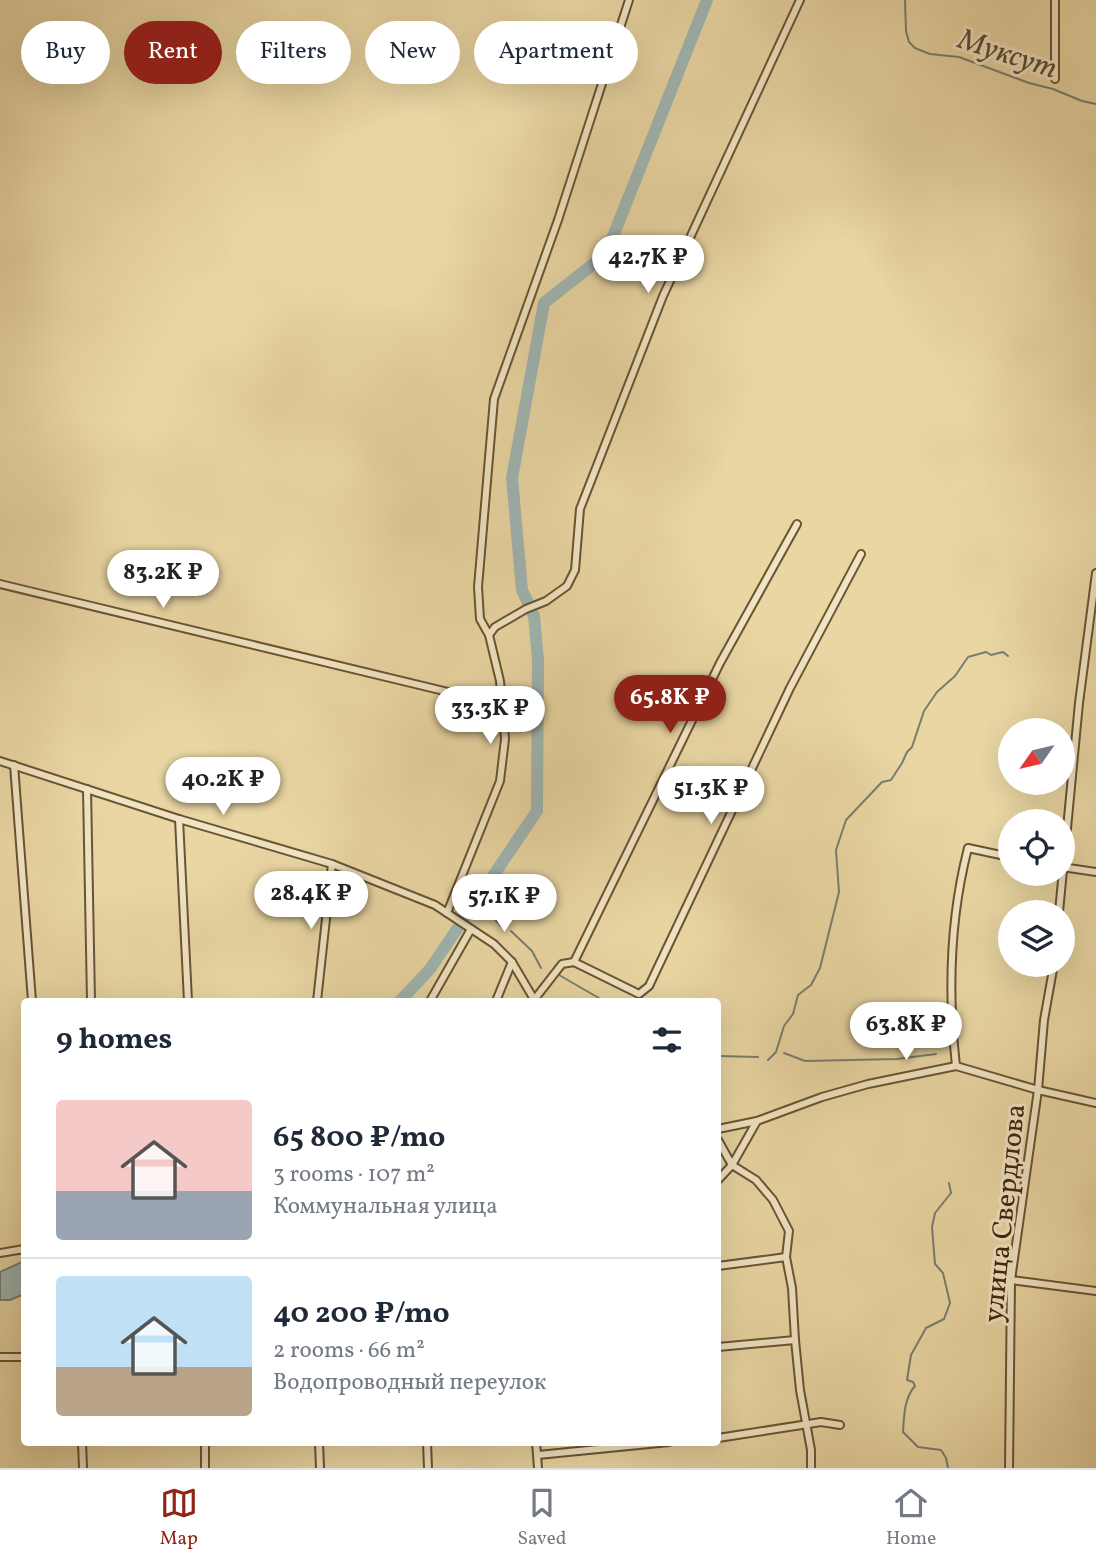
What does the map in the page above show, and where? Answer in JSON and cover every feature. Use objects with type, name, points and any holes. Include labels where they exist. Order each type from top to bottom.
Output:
[{"type":"street","points":[[447,913],[500,781],[505,739],[500,681],[489,635],[480,619],[478,587],[495,399],[558,220],[629,0]]},
{"type":"street","points":[[489,635],[495,627],[546,601],[567,586],[575,570],[580,509],[663,296],[800,0]]},
{"type":"street","points":[[1055,0],[1055,79]]},
{"type":"street","points":[[574,962],[720,663],[797,524]]},
{"type":"street","points":[[536,998],[562,964],[574,962],[639,994],[649,986],[790,688],[861,554]]},
{"type":"street","points":[[1069,809],[1096,573]]},
{"type":"street","points":[[0,584],[502,705]]},
{"type":"street","points":[[0,761],[179,819],[332,863],[435,905],[494,944],[512,962],[532,998]]},
{"type":"street","points":[[14,765],[32,998]]},
{"type":"street","points":[[87,789],[91,998]]},
{"type":"street","points":[[179,819],[188,998]]},
{"type":"street","points":[[956,1066],[951,1024],[954,924],[959,881],[968,848],[998,854]]},
{"type":"street","points":[[317,998],[332,863]]},
{"type":"street","points":[[1075,869],[1096,872]]},
{"type":"street","points":[[432,998],[471,929]]},
{"type":"street","points":[[497,998],[512,962]]},
{"type":"street","name":"улица Свердлова","points":[[1009,1468],[1011,1280],[1052,977]]},
{"type":"street","points":[[721,1128],[757,1121],[822,1097],[868,1084],[956,1066],[1038,1090],[1096,1103]]},
{"type":"street","points":[[721,1177],[732,1165],[757,1121]]},
{"type":"street","points":[[721,1145],[732,1165],[756,1180],[781,1213],[789,1231],[786,1257],[792,1289],[795,1340],[811,1450],[811,1468]]},
{"type":"street","points":[[0,1253],[21,1250]]},
{"type":"street","points":[[721,1266],[786,1257]]},
{"type":"street","points":[[1011,1280],[1096,1291]]},
{"type":"street","points":[[721,1347],[795,1340]]},
{"type":"street","points":[[0,1357],[21,1357]]},
{"type":"street","points":[[721,1437],[821,1422],[840,1425]]},
{"type":"street","points":[[82,1446],[83,1468]]},
{"type":"street","points":[[205,1446],[205,1468]]},
{"type":"street","points":[[319,1446],[320,1468]]},
{"type":"street","points":[[428,1446],[428,1468]]},
{"type":"street","points":[[537,1446],[538,1468]]},
{"type":"street","points":[[538,1455],[629,1446]]},
{"type":"water","points":[[21,1262],[21,1295],[10,1300],[0,1300],[0,1272]]},
{"type":"waterway","points":[[403,998],[430,969],[537,811],[538,660],[534,616],[522,590],[512,478],[544,303],[606,254],[707,0]]},
{"type":"waterway","name":"Муксут","points":[[905,0],[906,31],[909,42],[915,48],[930,54],[959,57],[1096,104]]},
{"type":"waterway","points":[[768,1060],[776,1052],[784,1026],[793,1014],[798,995],[811,985],[820,968],[839,892],[836,850],[846,820],[882,782],[891,780],[912,747],[924,711],[968,657],[986,652],[991,655],[1003,652],[1008,656]]},
{"type":"waterway","points":[[479,901],[501,926]]},
{"type":"waterway","points":[[511,931],[532,951],[541,968]]},
{"type":"waterway","points":[[559,975],[599,998]]},
{"type":"waterway","points":[[784,1053],[805,1061],[897,1059],[936,1054]]},
{"type":"waterway","points":[[721,1056],[758,1057]]},
{"type":"waterway","points":[[948,1468],[941,1450],[918,1447],[903,1432],[907,1402],[915,1386],[907,1380],[911,1355],[926,1328],[944,1319],[950,1303],[943,1273],[935,1264],[932,1227],[935,1213],[951,1193],[949,1183]]}]
